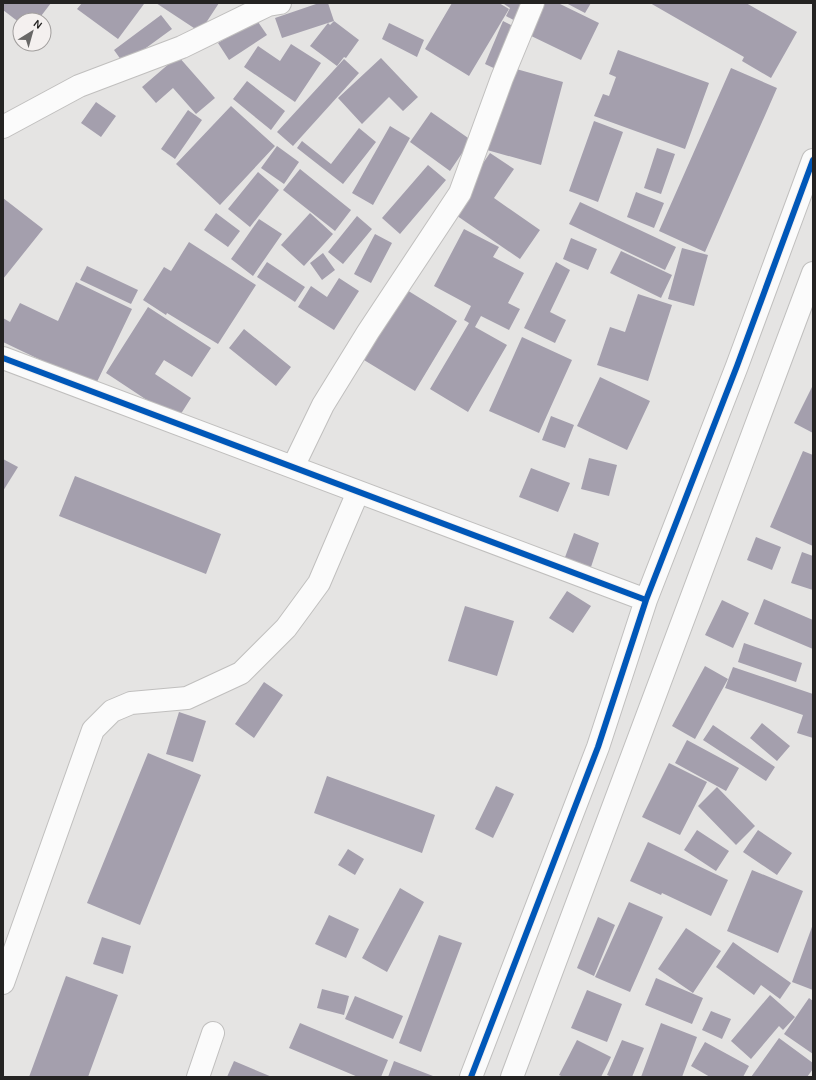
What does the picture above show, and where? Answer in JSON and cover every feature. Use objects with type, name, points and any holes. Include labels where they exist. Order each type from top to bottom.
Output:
[{"type":"street","points":[[3,127],[79,86],[182,47],[268,5],[280,3]]},
{"type":"street","points":[[293,468],[323,405],[368,332],[460,193],[502,78],[533,3]]},
{"type":"street","points":[[471,1077],[598,747],[646,600],[740,358],[813,160]]},
{"type":"street","points":[[512,1077],[813,273]]},
{"type":"street","points":[[3,358],[646,600]]},
{"type":"street","points":[[3,983],[93,730],[112,711],[131,703],[187,698],[241,673],[286,628],[319,583],[358,492]]},
{"type":"street","points":[[198,1077],[213,1033]]},
{"type":"building","points":[[3,3],[51,3],[44,12],[12,12],[12,17],[3,10]]},
{"type":"building","points":[[82,3],[144,4],[118,39],[77,9]]},
{"type":"building","points":[[156,3],[219,3],[200,32]]},
{"type":"building","points":[[319,3],[328,3],[334,21],[282,38],[275,18]]},
{"type":"building","points":[[452,3],[499,3],[509,9],[469,76],[425,49]]},
{"type":"building","points":[[529,3],[519,23],[506,16],[510,8],[504,4]]},
{"type":"building","points":[[539,3],[558,3],[599,23],[581,60],[525,33]]},
{"type":"building","points":[[566,3],[591,3],[585,13]]},
{"type":"building","points":[[650,3],[746,3],[797,32],[771,78],[742,61],[744,57]]},
{"type":"building","points":[[161,15],[172,29],[124,64],[114,50]]},
{"type":"building","points":[[256,19],[267,35],[229,60],[218,43]]},
{"type":"building","points":[[334,21],[359,40],[346,58],[344,57],[337,66],[310,46],[328,23],[330,25]]},
{"type":"building","points":[[503,21],[519,29],[500,71],[485,64]]},
{"type":"building","points":[[389,23],[424,40],[417,57],[382,39]]},
{"type":"building","points":[[291,44],[321,63],[295,102],[244,67],[258,46],[280,61]]},
{"type":"building","points":[[618,50],[709,83],[685,149],[594,116],[603,94],[609,96],[616,77],[609,74]]},
{"type":"building","points":[[178,56],[215,98],[196,114],[173,88],[156,103],[142,87]]},
{"type":"building","points":[[381,58],[418,97],[403,111],[389,97],[362,124],[338,98]]},
{"type":"building","points":[[344,59],[359,73],[293,146],[277,132]]},
{"type":"building","points":[[509,67],[563,82],[541,165],[487,150]]},
{"type":"building","points":[[731,68],[777,88],[705,252],[659,231]]},
{"type":"building","points":[[247,81],[285,111],[271,130],[233,99]]},
{"type":"building","points":[[96,102],[116,116],[101,137],[81,123]]},
{"type":"building","points":[[231,106],[275,146],[220,205],[176,164]]},
{"type":"building","points":[[188,110],[202,120],[175,159],[161,149]]},
{"type":"building","points":[[431,112],[471,140],[450,171],[410,142]]},
{"type":"building","points":[[594,121],[623,132],[598,202],[569,191]]},
{"type":"building","points":[[390,126],[410,138],[373,205],[352,193]]},
{"type":"building","points":[[359,128],[376,142],[343,184],[297,148],[302,141],[331,164]]},
{"type":"building","points":[[277,146],[299,162],[284,184],[261,168]]},
{"type":"building","points":[[657,148],[675,154],[661,194],[644,188]]},
{"type":"building","points":[[490,153],[514,169],[494,198],[540,230],[520,259],[450,211]]},
{"type":"building","points":[[428,165],[446,180],[400,234],[382,218]]},
{"type":"building","points":[[300,169],[351,210],[335,231],[283,190]]},
{"type":"building","points":[[258,172],[279,190],[250,227],[228,209]]},
{"type":"building","points":[[636,192],[664,203],[654,228],[627,217]]},
{"type":"building","points":[[3,198],[43,229],[3,279]]},
{"type":"building","points":[[580,202],[676,247],[665,270],[569,224]]},
{"type":"building","points":[[216,213],[240,231],[228,247],[204,230]]},
{"type":"building","points":[[310,213],[333,234],[304,266],[281,245]]},
{"type":"building","points":[[357,216],[372,229],[343,264],[328,252]]},
{"type":"building","points":[[259,219],[282,234],[253,276],[231,259]]},
{"type":"building","points":[[464,229],[499,247],[493,257],[524,273],[508,303],[520,309],[509,330],[481,316],[475,327],[507,345],[468,412],[430,389],[469,323],[464,320],[471,306],[434,286]]},
{"type":"building","points":[[375,234],[392,243],[371,283],[354,274]]},
{"type":"building","points":[[571,238],[597,249],[588,270],[563,259]]},
{"type":"building","points":[[189,242],[256,285],[218,344],[167,313],[166,315],[143,300],[164,267],[171,271]]},
{"type":"building","points":[[682,248],[708,255],[694,306],[668,299]]},
{"type":"building","points":[[621,251],[672,275],[661,298],[610,273]]},
{"type":"building","points":[[323,253],[335,270],[322,280],[310,263]]},
{"type":"building","points":[[267,262],[305,287],[295,302],[257,277]]},
{"type":"building","points":[[556,262],[570,270],[550,312],[566,320],[555,343],[524,328]]},
{"type":"building","points":[[87,266],[138,290],[131,304],[80,280]]},
{"type":"building","points":[[339,278],[359,291],[334,330],[298,307],[311,286],[327,297]]},
{"type":"building","points":[[76,282],[132,309],[95,386],[3,342],[3,318],[10,322],[20,303],[58,321]]},
{"type":"building","points":[[402,287],[457,321],[415,391],[359,357]]},
{"type":"building","points":[[638,294],[672,305],[648,381],[597,365],[610,327],[625,332]]},
{"type":"building","points":[[148,307],[211,348],[192,377],[164,360],[155,374],[191,398],[177,420],[106,373]]},
{"type":"building","points":[[244,329],[291,367],[276,386],[229,348]]},
{"type":"building","points":[[522,337],[572,360],[539,433],[489,411]]},
{"type":"building","points":[[600,377],[650,401],[627,450],[577,426]]},
{"type":"building","points":[[813,385],[813,433],[794,423]]},
{"type":"building","points":[[551,416],[574,425],[565,448],[542,440]]},
{"type":"building","points":[[803,451],[813,455],[813,546],[770,527]]},
{"type":"building","points":[[589,458],[617,465],[609,496],[581,489]]},
{"type":"building","points":[[3,459],[18,467],[3,491]]},
{"type":"building","points":[[531,468],[570,483],[558,512],[519,497]]},
{"type":"building","points":[[75,476],[221,534],[206,574],[59,516]]},
{"type":"building","points":[[574,533],[599,543],[590,570],[564,560]]},
{"type":"building","points":[[756,537],[781,547],[772,570],[747,560]]},
{"type":"building","points":[[802,552],[813,556],[813,590],[791,583]]},
{"type":"building","points":[[567,591],[591,606],[573,633],[549,618]]},
{"type":"building","points":[[764,599],[813,620],[813,649],[754,624]]},
{"type":"building","points":[[722,600],[749,613],[733,648],[705,635]]},
{"type":"building","points":[[465,606],[514,621],[497,676],[448,661]]},
{"type":"building","points":[[744,643],[802,663],[796,682],[738,662]]},
{"type":"building","points":[[705,666],[728,679],[695,739],[672,726]]},
{"type":"building","points":[[733,667],[813,694],[813,738],[797,733],[803,715],[725,688]]},
{"type":"building","points":[[264,682],[283,695],[254,738],[235,724]]},
{"type":"building","points":[[179,712],[206,721],[193,762],[166,754]]},
{"type":"building","points":[[762,723],[790,746],[777,761],[750,738]]},
{"type":"building","points":[[713,725],[775,767],[766,781],[703,740]]},
{"type":"building","points":[[687,740],[739,768],[726,791],[675,763]]},
{"type":"building","points":[[148,753],[201,775],[140,925],[87,903]]},
{"type":"building","points":[[669,763],[707,782],[680,835],[642,817]]},
{"type":"building","points":[[327,776],[435,815],[422,853],[314,813]]},
{"type":"building","points":[[496,786],[514,794],[493,838],[475,829]]},
{"type":"building","points":[[717,787],[755,826],[736,845],[698,806]]},
{"type":"building","points":[[697,830],[729,851],[716,871],[684,850]]},
{"type":"building","points":[[758,830],[792,853],[777,875],[743,852]]},
{"type":"building","points":[[648,842],[728,880],[711,916],[662,893],[661,895],[630,881]]},
{"type":"building","points":[[348,849],[364,859],[355,875],[338,865]]},
{"type":"building","points":[[752,870],[803,891],[778,953],[727,931]]},
{"type":"building","points":[[400,888],[424,902],[387,972],[362,958]]},
{"type":"building","points":[[629,902],[663,917],[630,992],[595,977]]},
{"type":"building","points":[[329,915],[359,929],[346,958],[315,944]]},
{"type":"building","points":[[598,917],[615,925],[594,976],[577,968]]},
{"type":"building","points":[[813,924],[813,990],[792,982]]},
{"type":"building","points":[[686,928],[721,951],[693,993],[658,969]]},
{"type":"building","points":[[439,935],[462,943],[421,1052],[399,1043]]},
{"type":"building","points":[[102,937],[131,946],[123,974],[93,964]]},
{"type":"building","points":[[733,942],[791,983],[780,999],[761,985],[754,995],[716,967]]},
{"type":"building","points":[[66,976],[118,995],[88,1077],[29,1077]]},
{"type":"building","points":[[656,978],[703,998],[692,1024],[645,1005]]},
{"type":"building","points":[[322,989],[349,996],[344,1015],[317,1008]]},
{"type":"building","points":[[587,990],[622,1004],[607,1042],[571,1028]]},
{"type":"building","points":[[770,995],[795,1017],[783,1030],[779,1026],[751,1059],[731,1041]]},
{"type":"building","points":[[355,996],[403,1016],[393,1039],[345,1019]]},
{"type":"building","points":[[809,998],[813,1001],[813,1054],[784,1034]]},
{"type":"building","points":[[711,1011],[731,1019],[722,1039],[702,1030]]},
{"type":"building","points":[[300,1023],[388,1060],[381,1077],[358,1077],[289,1048]]},
{"type":"building","points":[[661,1023],[697,1037],[682,1077],[641,1077]]},
{"type":"building","points":[[779,1038],[813,1063],[813,1069],[807,1077],[751,1077]]},
{"type":"building","points":[[577,1040],[611,1057],[601,1077],[563,1077],[559,1075]]},
{"type":"building","points":[[622,1040],[644,1048],[632,1077],[612,1077],[607,1075]]},
{"type":"building","points":[[705,1042],[749,1066],[743,1077],[710,1077],[691,1066]]},
{"type":"building","points":[[234,1061],[272,1077],[227,1077]]},
{"type":"building","points":[[394,1061],[433,1076],[388,1077]]},
{"type":"cycle path","points":[[471,1077],[598,747],[646,600],[737,366],[813,160]]},
{"type":"cycle path","points":[[3,358],[646,600]]}]
